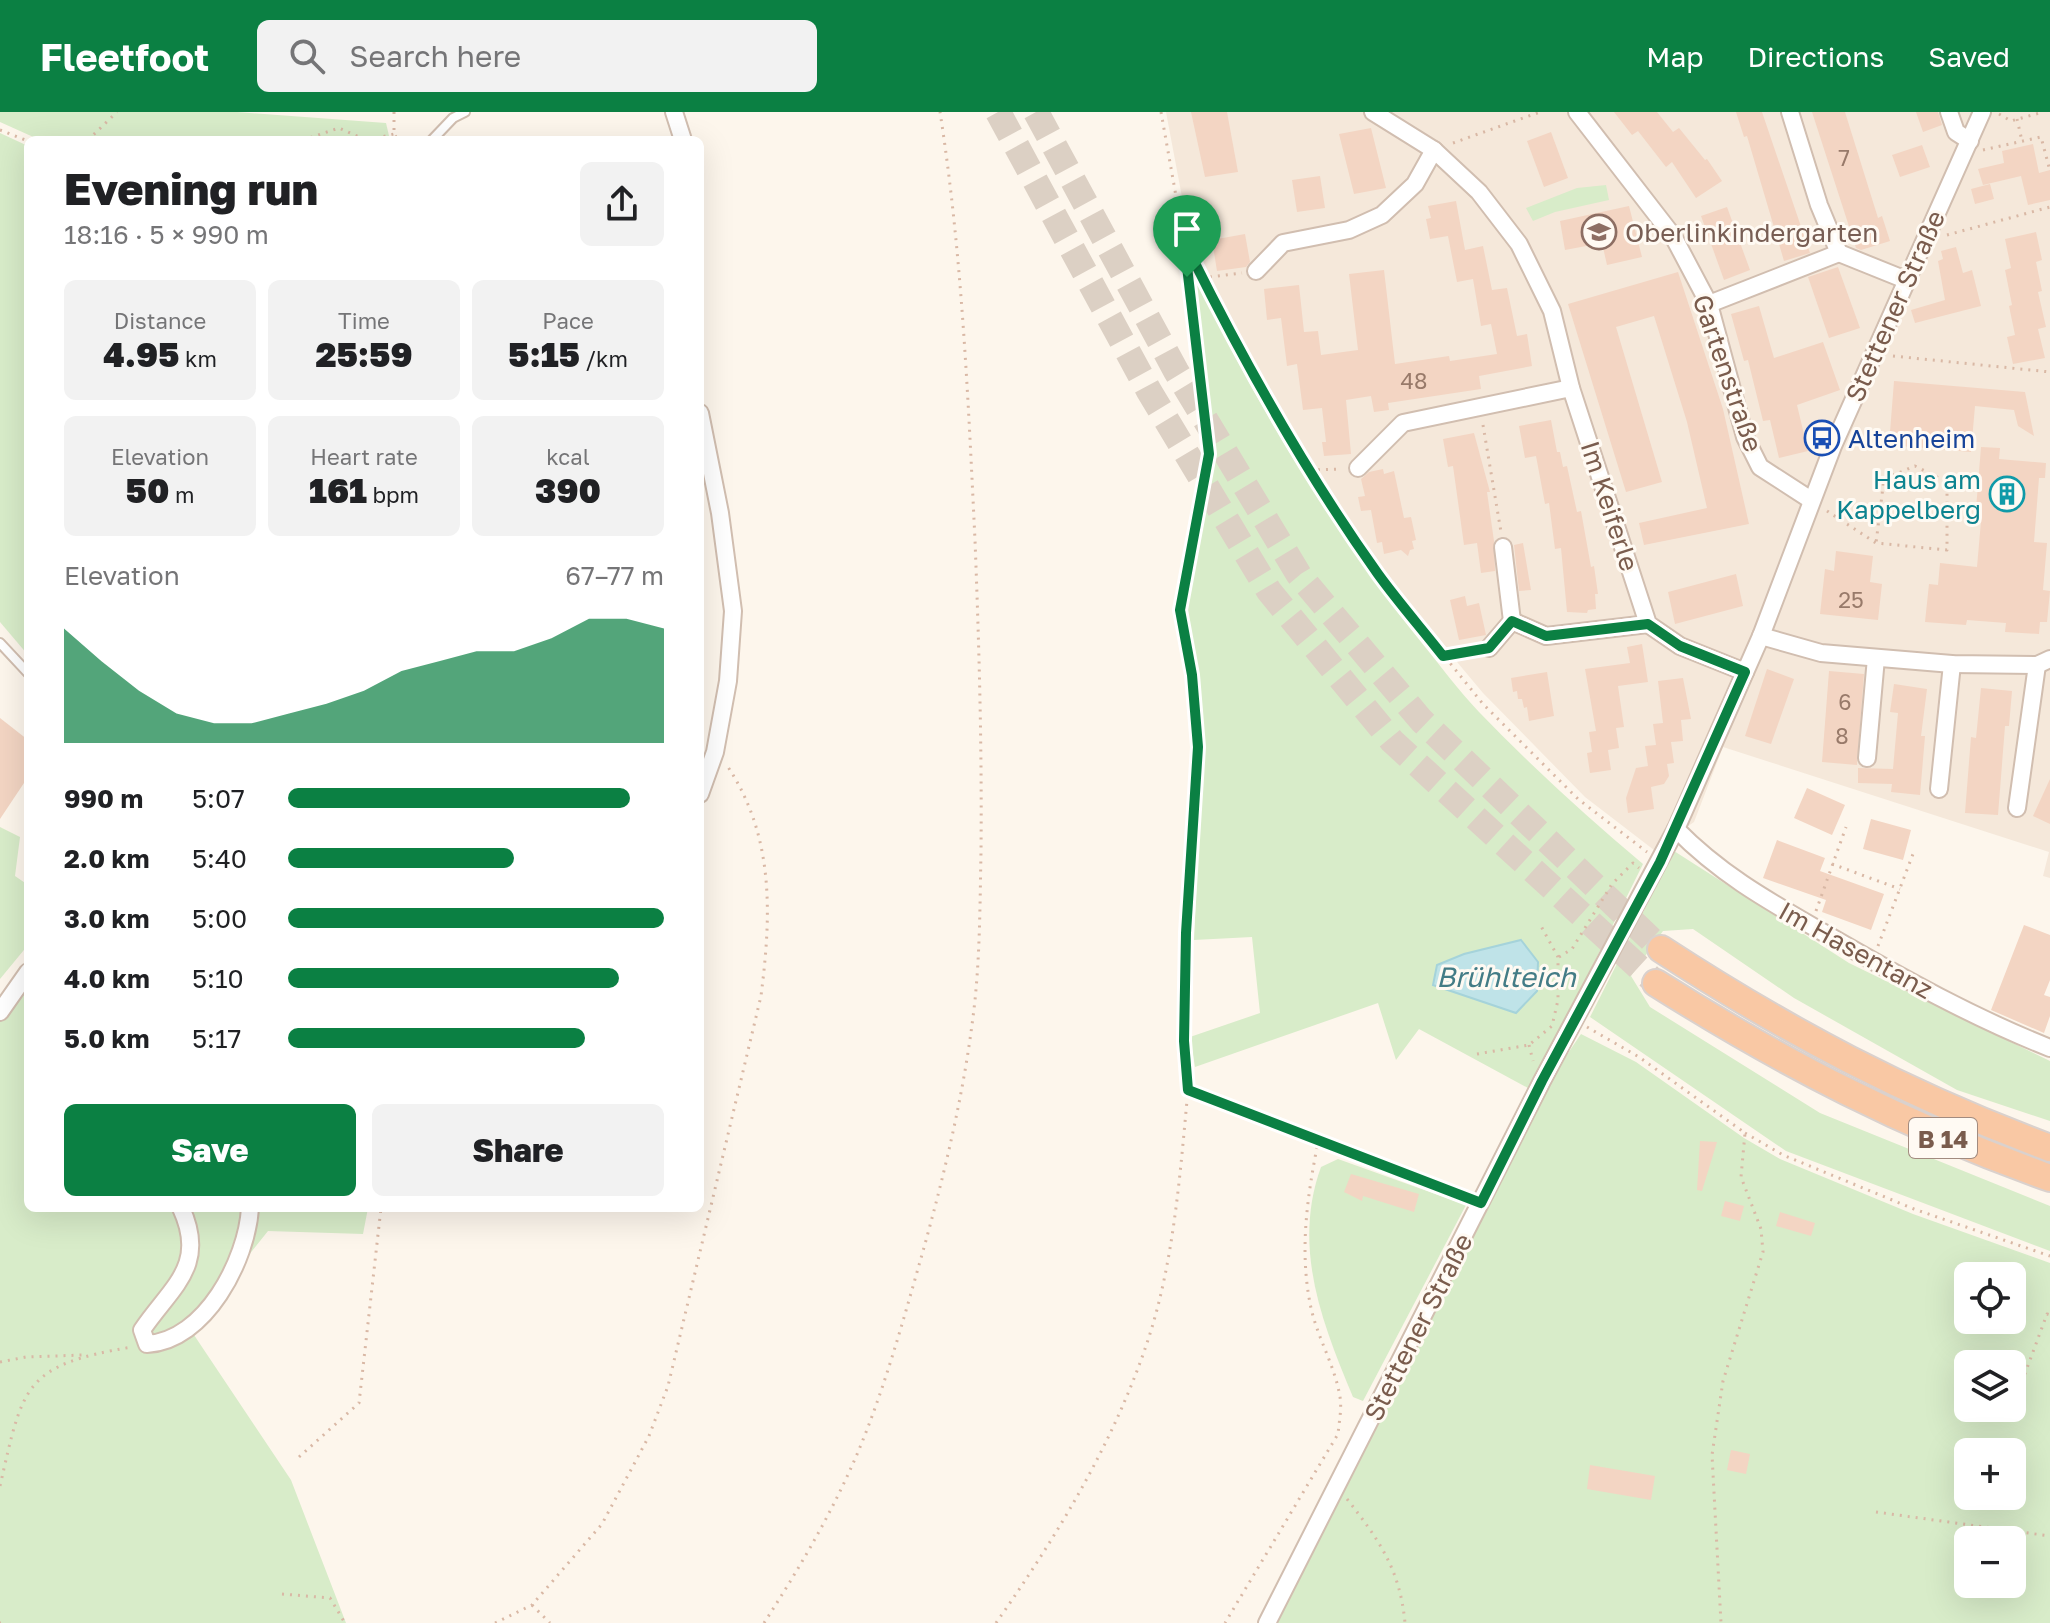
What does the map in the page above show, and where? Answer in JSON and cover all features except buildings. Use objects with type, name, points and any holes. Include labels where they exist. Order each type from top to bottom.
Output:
[{"type":"highway","name":"B 14","points":[[1661,949],[1754,1009],[1851,1063],[1976,1120],[2050,1148]]},
{"type":"highway","name":"B 14","points":[[1656,983],[1748,1042],[1839,1091],[1921,1129],[2050,1178]]},
{"type":"street","points":[[674,112],[682,136]]},
{"type":"street","name":"Im Keiferle","points":[[1373,112],[1434,150],[1479,192],[1519,244],[1552,311],[1571,388],[1648,624]]},
{"type":"street","name":"Gartenstraße","points":[[1577,112],[1673,236],[1709,304],[1745,437],[1760,467],[1811,500]]},
{"type":"street","points":[[1790,112],[1819,205],[1839,253]]},
{"type":"street","points":[[1949,112],[1956,132],[1967,147]]},
{"type":"street","name":"Stettener Straße","points":[[1267,1623],[1542,1081],[1676,829],[1761,636],[1811,500],[1873,354],[1982,112]]},
{"type":"street","points":[[1256,271],[1283,243],[1349,230],[1382,215],[1415,184],[1434,150]]},
{"type":"street","points":[[1709,304],[1839,253],[1906,280]]},
{"type":"street","points":[[1358,468],[1403,423],[1571,388]]},
{"type":"street","points":[[704,433],[720,513],[733,611],[728,681],[715,752],[704,783]]},
{"type":"street","points":[[1489,648],[1512,621],[1503,547]]},
{"type":"street","points":[[1512,621],[1546,636],[1648,624],[1680,646],[1745,672]]},
{"type":"street","points":[[1761,636],[1821,653],[1952,664],[2044,662],[2017,808]]},
{"type":"street","points":[[1867,758],[1876,658]]},
{"type":"street","points":[[1939,789],[1952,664]]},
{"type":"street","name":"Im Hasentanz","points":[[1676,829],[1708,862],[1811,926],[2001,1029],[2050,1048]]},
{"type":"street","points":[[0,1012],[24,978]]},
{"type":"street","points":[[182,1212],[191,1242],[187,1267],[180,1283],[142,1330],[147,1344],[162,1344],[181,1334],[218,1297],[235,1268],[250,1212]]},
{"type":"lane","points":[[436,136],[453,118],[465,112]]},
{"type":"lane","points":[[0,643],[24,669]]},
{"type":"path","points":[[92,136],[117,112]]},
{"type":"path","points":[[385,136],[394,134],[394,112]]},
{"type":"path","points":[[764,1623],[825,1520],[858,1452],[879,1396],[905,1316],[942,1180],[963,1081],[975,999],[980,927],[981,676],[961,288],[951,183],[940,112]]},
{"type":"path","points":[[996,1623],[1060,1525],[1103,1448],[1147,1341],[1169,1244],[1188,1090],[1184,1041],[1186,933],[1198,747],[1192,675],[1180,610],[1209,454],[1184,241],[1161,112]]},
{"type":"path","points":[[1434,150],[1540,112]]},
{"type":"path","points":[[1996,112],[2011,121],[2043,112]]},
{"type":"path","points":[[2017,119],[2022,141]]},
{"type":"path","points":[[315,136],[339,128],[358,136]]},
{"type":"path","points":[[0,130],[24,139]]},
{"type":"path","points":[[1967,147],[2041,137],[2049,167]]},
{"type":"path","points":[[1924,241],[2050,207]]},
{"type":"path","points":[[1184,241],[1254,378],[1309,470],[1379,575],[1483,704],[1578,799],[1656,870]]},
{"type":"path","points":[[1202,278],[1232,274]]},
{"type":"path","points":[[1873,354],[2050,372]]},
{"type":"path","points":[[1481,407],[1503,547]]},
{"type":"path","points":[[1811,500],[1876,543],[1947,550],[1947,482],[1915,466],[1884,479],[1876,543]]},
{"type":"path","points":[[1309,470],[1358,468]]},
{"type":"path","points":[[1443,656],[1489,648]]},
{"type":"path","points":[[495,1623],[532,1605],[602,1524],[649,1436],[664,1399],[726,1152],[761,996],[768,940],[769,894],[760,847],[745,801],[730,770],[715,752]]},
{"type":"path","points":[[1811,926],[1846,827]]},
{"type":"path","points":[[1872,961],[1913,854]]},
{"type":"path","points":[[1558,957],[1572,949],[1612,884],[1633,863],[1656,870]]},
{"type":"path","points":[[1832,864],[1900,889]]},
{"type":"path","points":[[1477,1054],[1529,1045],[1552,1026],[1558,1000],[1558,957],[1541,926]]},
{"type":"path","points":[[1576,1021],[1639,1057],[1745,1133],[1783,1155],[1914,1209],[2050,1256]]},
{"type":"path","points":[[1188,1090],[1481,1203]]},
{"type":"path","points":[[1721,1623],[1712,1455],[1723,1381],[1763,1252],[1761,1229],[1741,1177],[1745,1133]]},
{"type":"path","points":[[1225,1623],[1338,1434],[1341,1401],[1334,1369],[1312,1310],[1303,1250],[1309,1188],[1318,1142]]},
{"type":"path","points":[[299,1457],[359,1403],[381,1212]]},
{"type":"path","points":[[2026,1371],[2047,1314],[2050,1315]]},
{"type":"path","points":[[0,1362],[26,1357],[87,1354],[147,1344]]},
{"type":"path","points":[[0,1486],[16,1416],[28,1392],[41,1375],[87,1354]]},
{"type":"path","points":[[1335,1489],[1346,1498],[1383,1546],[1394,1569],[1405,1623]]},
{"type":"path","points":[[1876,1512],[2050,1536]]},
{"type":"path","points":[[282,1594],[330,1598],[345,1623]]},
{"type":"path","points":[[532,1605],[550,1623]]},
{"type":"shaded area","points":[[1166,112],[2050,112],[2050,878],[2043,876],[2049,852],[1723,747],[1694,822],[1654,850],[1585,797],[1483,693],[1381,571],[1197,277]]},
{"type":"green space","points":[[0,112],[237,112],[386,123],[389,136],[31,136],[0,122]]},
{"type":"green space","points":[[0,133],[24,144],[24,650],[0,622]]},
{"type":"green space","points":[[1606,185],[1609,200],[1555,212],[1533,221],[1526,208],[1577,188]]},
{"type":"green space","points":[[1192,283],[1197,283],[1246,378],[1327,513],[1421,642],[1499,732],[1643,864],[1528,1088],[1419,1029],[1396,1060],[1378,1003],[1195,1067],[1190,1037],[1260,1013],[1252,937],[1194,940],[1203,743],[1196,673],[1184,607],[1215,454]]},
{"type":"green space","points":[[0,827],[20,837],[15,876],[24,882],[24,950],[0,979]]},
{"type":"green space","points":[[1674,851],[1849,963],[2050,1061],[2050,1121],[1957,1090],[1794,998],[1693,929],[1663,931],[1631,976],[1650,1007],[1820,1113],[2050,1206],[2050,1251],[1786,1151],[1590,1017]]},
{"type":"green space","points":[[24,982],[24,1212],[367,1212],[363,1234],[268,1231],[190,1329],[291,1480],[346,1623],[0,1623],[0,1016]]},
{"type":"green space","points":[[1581,1034],[1636,1062],[1744,1138],[1780,1159],[1913,1214],[2050,1263],[2050,1623],[1272,1623],[1545,1087]]},
{"type":"green space","points":[[1338,1159],[1466,1205],[1363,1401],[1353,1397],[1331,1341],[1314,1284],[1310,1255],[1309,1226],[1321,1167]]},
{"type":"water","name":"Brühlteich","points":[[1521,940],[1538,962],[1537,991],[1516,1013],[1433,985],[1437,965],[1464,954]]},
{"type":"tunnel","points":[[998,112],[1149,391],[1269,591],[1392,741],[1656,983]]},
{"type":"tunnel","points":[[1036,112],[1176,371],[1299,575],[1421,720],[1661,949]]},
{"type":"place","name":"Oberlinkindergarten","points":[[1599,232]]},
{"type":"place","name":"Altenheim","points":[[1822,438]]},
{"type":"place","name":"Haus am Kappelberg","points":[[2007,494]]},
{"type":"route","points":[[1184,241],[1254,378],[1309,470],[1379,575],[1443,656],[1489,648],[1512,621],[1546,636],[1648,624],[1680,646],[1745,672],[1660,862],[1542,1081],[1481,1203],[1188,1090],[1184,1041],[1186,933],[1198,747],[1192,675],[1180,610],[1209,454],[1187,277],[1184,241]]}]
